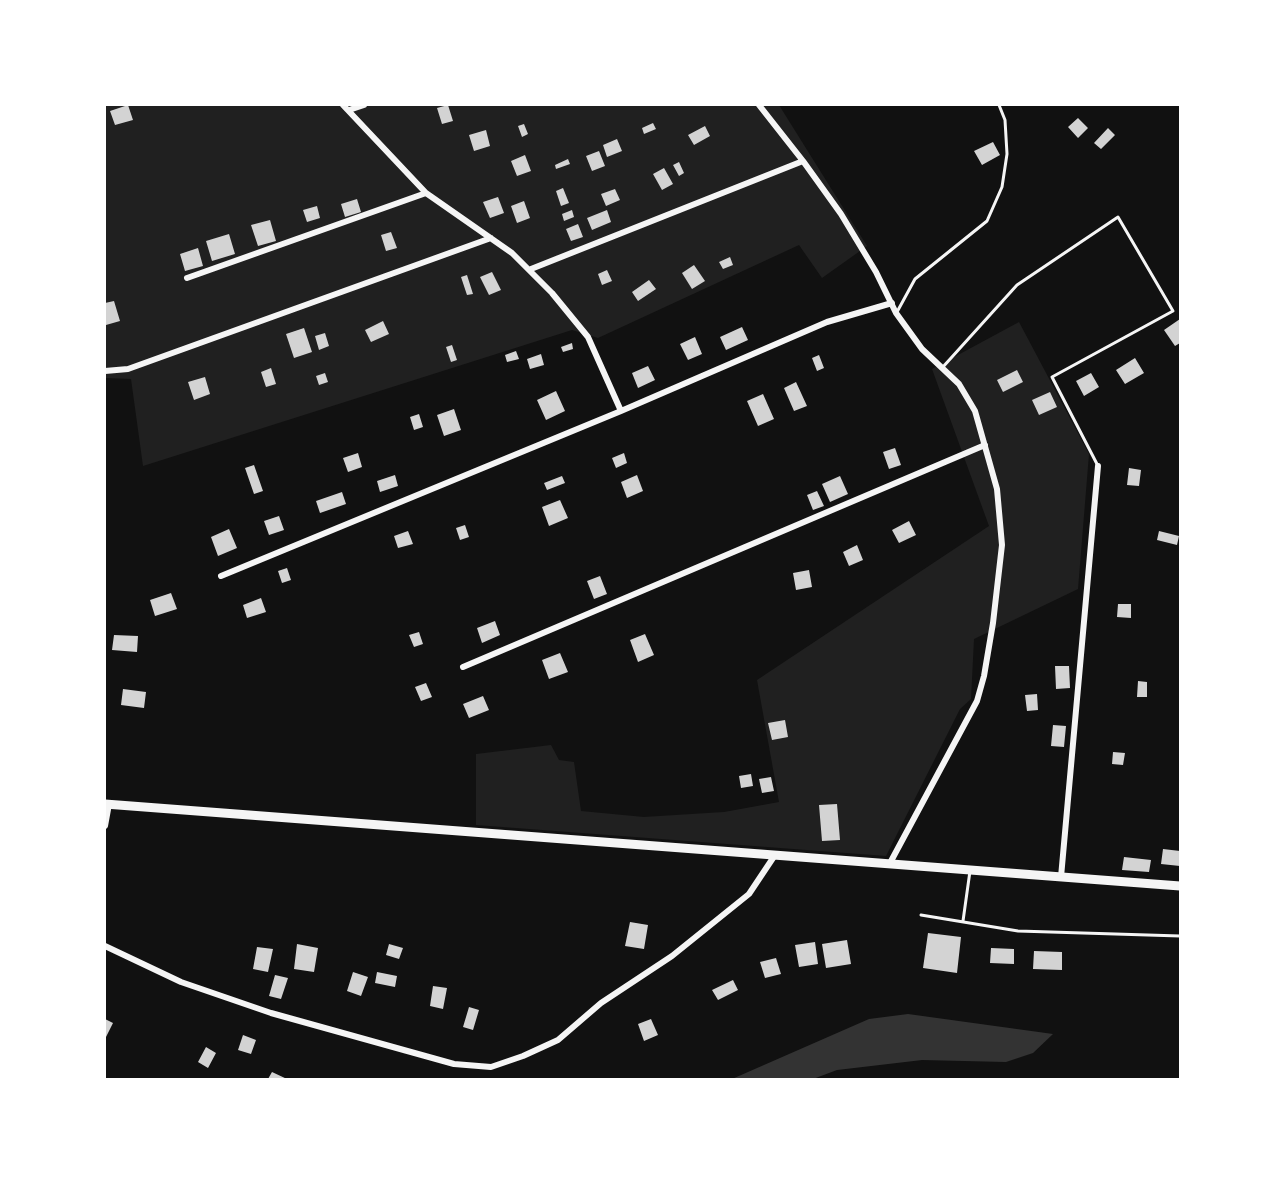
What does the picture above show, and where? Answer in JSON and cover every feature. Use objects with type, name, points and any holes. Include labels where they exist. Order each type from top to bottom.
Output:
[{"type":"main road","points":[[107,804],[1180,886]]},
{"type":"street","points":[[346,107],[364,105]]},
{"type":"street","points":[[759,105],[841,214],[876,272],[896,313],[922,349],[959,384],[975,411],[997,489],[1002,545],[996,603],[984,676],[977,700],[890,863]]},
{"type":"street","points":[[346,107],[426,193],[512,253],[531,269],[588,337],[621,411]]},
{"type":"street","points":[[531,269],[803,161]]},
{"type":"street","points":[[187,278],[426,193]]},
{"type":"street","points":[[105,371],[128,369],[491,238]]},
{"type":"street","points":[[222,576],[621,411],[827,322],[892,303]]},
{"type":"street","points":[[463,667],[985,445]]},
{"type":"street","points":[[1061,877],[1098,466]]},
{"type":"street","points":[[105,826],[107,804]]},
{"type":"street","points":[[105,946],[181,982],[270,1013],[454,1064],[491,1067],[558,1040],[601,1003],[672,956],[749,894],[775,855]]},
{"type":"lane","points":[[896,313],[915,279],[987,221],[1002,187],[1007,154],[1005,120],[999,105]]},
{"type":"lane","points":[[942,368],[1017,285],[1118,217],[1173,311],[1052,377],[1098,466]]},
{"type":"lane","points":[[963,922],[970,870]]},
{"type":"lane","points":[[921,915],[1018,932],[1180,936]]},
{"type":"shaded area","points":[[105,105],[779,105],[867,246],[822,278],[799,245],[598,338],[572,330],[143,466],[131,379],[105,378]]},
{"type":"shaded area","points":[[1019,322],[1089,454],[1078,589],[974,639],[971,699],[960,709],[886,856],[476,825],[476,754],[551,745],[559,760],[574,762],[581,811],[644,817],[724,812],[779,802],[757,680],[989,526],[932,369]]},
{"type":"shaded area","points":[[908,1014],[1053,1034],[1033,1053],[1006,1062],[922,1060],[837,1070],[813,1079],[732,1079],[869,1019]]},
{"type":"building","points":[[128,105],[133,120],[115,125],[110,111]]},
{"type":"building","points":[[448,105],[453,121],[442,124],[437,108]]},
{"type":"building","points":[[1078,118],[1088,128],[1078,138],[1068,127]]},
{"type":"building","points":[[653,123],[656,129],[644,134],[642,128]]},
{"type":"building","points":[[524,124],[528,134],[522,137],[518,126]]},
{"type":"building","points":[[705,126],[710,136],[694,145],[688,135]]},
{"type":"building","points":[[1108,128],[1115,135],[1101,149],[1094,143]]},
{"type":"building","points":[[486,130],[490,146],[474,151],[469,135]]},
{"type":"building","points":[[617,139],[622,151],[607,157],[603,145]]},
{"type":"building","points":[[993,142],[1000,155],[982,165],[974,151]]},
{"type":"building","points":[[599,151],[605,166],[592,171],[586,156]]},
{"type":"building","points":[[525,155],[531,171],[517,176],[511,161]]},
{"type":"building","points":[[568,159],[570,164],[556,169],[555,165]]},
{"type":"building","points":[[679,162],[684,173],[679,176],[673,165]]},
{"type":"building","points":[[664,168],[673,184],[662,190],[653,174]]},
{"type":"building","points":[[563,188],[569,203],[561,206],[556,191]]},
{"type":"building","points":[[615,189],[620,200],[606,206],[601,194]]},
{"type":"building","points":[[498,197],[504,213],[490,218],[483,202]]},
{"type":"building","points":[[357,199],[361,212],[345,217],[341,204]]},
{"type":"building","points":[[524,201],[530,218],[517,223],[511,206]]},
{"type":"building","points":[[317,206],[320,218],[307,222],[303,210]]},
{"type":"building","points":[[572,210],[574,217],[564,221],[562,214]]},
{"type":"building","points":[[607,210],[611,222],[592,230],[587,218]]},
{"type":"building","points":[[270,220],[276,241],[258,246],[251,225]]},
{"type":"building","points":[[578,224],[583,237],[571,241],[566,229]]},
{"type":"building","points":[[391,232],[397,248],[386,251],[381,235]]},
{"type":"building","points":[[229,234],[235,254],[212,261],[206,241]]},
{"type":"building","points":[[198,248],[203,266],[185,271],[180,254]]},
{"type":"building","points":[[730,257],[733,265],[723,269],[719,262]]},
{"type":"building","points":[[694,265],[705,281],[692,289],[682,273]]},
{"type":"building","points":[[607,270],[612,281],[602,285],[598,274]]},
{"type":"building","points":[[492,272],[501,290],[489,295],[480,277]]},
{"type":"building","points":[[467,275],[473,294],[467,295],[461,277]]},
{"type":"building","points":[[649,280],[656,289],[638,301],[632,292]]},
{"type":"building","points":[[114,301],[120,321],[106,325],[105,303]]},
{"type":"building","points":[[1180,319],[1180,343],[1175,346],[1164,330]]},
{"type":"building","points":[[383,321],[389,334],[371,342],[365,330]]},
{"type":"building","points":[[742,327],[748,340],[726,350],[720,337]]},
{"type":"building","points":[[304,328],[312,352],[294,358],[286,334]]},
{"type":"building","points":[[325,333],[329,346],[319,350],[315,336]]},
{"type":"building","points":[[695,337],[702,354],[688,360],[680,344]]},
{"type":"building","points":[[572,343],[573,349],[563,352],[561,347]]},
{"type":"building","points":[[452,345],[457,360],[451,362],[446,347]]},
{"type":"building","points":[[516,351],[519,359],[507,362],[505,355]]},
{"type":"building","points":[[541,354],[544,365],[530,369],[527,359]]},
{"type":"building","points":[[819,355],[824,368],[817,371],[812,358]]},
{"type":"building","points":[[1135,358],[1144,373],[1125,384],[1116,370]]},
{"type":"building","points":[[648,366],[655,380],[638,388],[632,373]]},
{"type":"building","points":[[271,368],[276,384],[266,387],[261,372]]},
{"type":"building","points":[[1017,370],[1023,382],[1003,392],[997,380]]},
{"type":"building","points":[[325,373],[328,382],[319,385],[316,376]]},
{"type":"building","points":[[1091,373],[1099,387],[1084,396],[1076,381]]},
{"type":"building","points":[[205,377],[210,394],[194,400],[188,382]]},
{"type":"building","points":[[796,382],[807,406],[794,411],[784,388]]},
{"type":"building","points":[[556,391],[565,411],[546,420],[537,400]]},
{"type":"building","points":[[1050,392],[1057,407],[1039,415],[1032,400]]},
{"type":"building","points":[[763,394],[774,419],[758,426],[747,401]]},
{"type":"building","points":[[454,409],[461,430],[444,436],[437,415]]},
{"type":"building","points":[[419,414],[423,427],[414,430],[410,417]]},
{"type":"building","points":[[895,448],[901,465],[889,469],[883,452]]},
{"type":"building","points":[[358,453],[362,467],[348,472],[343,458]]},
{"type":"building","points":[[624,453],[627,463],[616,468],[612,458]]},
{"type":"building","points":[[254,465],[263,491],[254,494],[245,468]]},
{"type":"building","points":[[1129,468],[1141,470],[1139,486],[1127,485]]},
{"type":"building","points":[[395,475],[398,486],[380,492],[377,481]]},
{"type":"building","points":[[637,475],[643,491],[627,498],[621,482]]},
{"type":"building","points":[[562,476],[565,483],[547,490],[544,483]]},
{"type":"building","points":[[840,476],[848,494],[830,502],[822,484]]},
{"type":"building","points":[[817,491],[824,506],[813,510],[807,495]]},
{"type":"building","points":[[342,492],[346,504],[320,513],[316,501]]},
{"type":"building","points":[[560,500],[568,518],[549,526],[542,507]]},
{"type":"building","points":[[279,516],[284,530],[269,535],[264,521]]},
{"type":"building","points":[[909,521],[916,535],[899,543],[892,530]]},
{"type":"building","points":[[465,525],[469,537],[460,540],[456,528]]},
{"type":"building","points":[[229,529],[237,548],[218,556],[211,537]]},
{"type":"building","points":[[408,531],[413,544],[398,548],[394,536]]},
{"type":"building","points":[[1159,531],[1179,536],[1177,545],[1157,540]]},
{"type":"building","points":[[857,545],[863,560],[849,566],[843,552]]},
{"type":"building","points":[[287,568],[291,580],[282,583],[278,571]]},
{"type":"building","points":[[809,570],[812,587],[796,590],[793,573]]},
{"type":"building","points":[[600,576],[607,594],[594,599],[587,581]]},
{"type":"building","points":[[171,593],[177,609],[155,616],[150,600]]},
{"type":"building","points":[[261,598],[266,612],[247,618],[243,605]]},
{"type":"building","points":[[1118,604],[1131,604],[1131,618],[1117,617]]},
{"type":"building","points":[[495,621],[500,635],[482,643],[477,628]]},
{"type":"building","points":[[419,632],[423,644],[414,647],[409,635]]},
{"type":"building","points":[[645,634],[654,655],[638,662],[630,640]]},
{"type":"building","points":[[114,635],[138,636],[137,652],[112,650]]},
{"type":"building","points":[[560,653],[568,672],[549,679],[542,660]]},
{"type":"building","points":[[1055,666],[1069,666],[1070,688],[1056,689]]},
{"type":"building","points":[[1138,681],[1147,682],[1147,697],[1137,697]]},
{"type":"building","points":[[426,683],[432,697],[421,701],[415,687]]},
{"type":"building","points":[[123,689],[146,692],[144,708],[121,705]]},
{"type":"building","points":[[1037,694],[1038,710],[1027,711],[1025,695]]},
{"type":"building","points":[[483,696],[489,710],[469,718],[463,704]]},
{"type":"building","points":[[785,720],[788,737],[772,740],[768,723]]},
{"type":"building","points":[[1053,725],[1066,726],[1064,747],[1051,746]]},
{"type":"building","points":[[1113,752],[1125,753],[1123,765],[1112,764]]},
{"type":"building","points":[[751,774],[753,786],[741,788],[739,776]]},
{"type":"building","points":[[771,777],[774,791],[762,793],[759,779]]},
{"type":"building","points":[[837,804],[840,840],[822,841],[819,805]]},
{"type":"building","points":[[1163,849],[1180,851],[1180,866],[1161,864]]},
{"type":"building","points":[[1124,857],[1151,860],[1149,872],[1122,870]]},
{"type":"building","points":[[630,922],[648,925],[644,949],[625,946]]},
{"type":"building","points":[[928,933],[961,937],[957,973],[923,968]]},
{"type":"building","points":[[847,940],[851,964],[826,968],[822,944]]},
{"type":"building","points":[[815,942],[818,964],[799,967],[795,945]]},
{"type":"building","points":[[297,944],[318,948],[314,972],[294,969]]},
{"type":"building","points":[[389,944],[403,948],[399,959],[386,955]]},
{"type":"building","points":[[257,947],[273,949],[268,972],[253,969]]},
{"type":"building","points":[[991,948],[1014,949],[1014,964],[990,963]]},
{"type":"building","points":[[1034,951],[1062,952],[1062,970],[1033,969]]},
{"type":"building","points":[[776,958],[781,974],[765,978],[760,962]]},
{"type":"building","points":[[353,972],[368,977],[361,996],[347,991]]},
{"type":"building","points":[[377,972],[397,976],[395,987],[375,983]]},
{"type":"building","points":[[275,975],[288,978],[281,999],[269,996]]},
{"type":"building","points":[[733,980],[738,990],[718,1000],[712,990]]},
{"type":"building","points":[[433,986],[447,988],[443,1009],[430,1006]]},
{"type":"building","points":[[469,1007],[479,1010],[473,1030],[463,1027]]},
{"type":"building","points":[[105,1019],[113,1023],[105,1039]]},
{"type":"building","points":[[651,1019],[658,1035],[644,1041],[638,1024]]},
{"type":"building","points":[[243,1035],[256,1040],[251,1054],[238,1050]]},
{"type":"building","points":[[206,1047],[216,1053],[208,1068],[198,1062]]},
{"type":"building","points":[[272,1072],[287,1079],[268,1079]]}]
